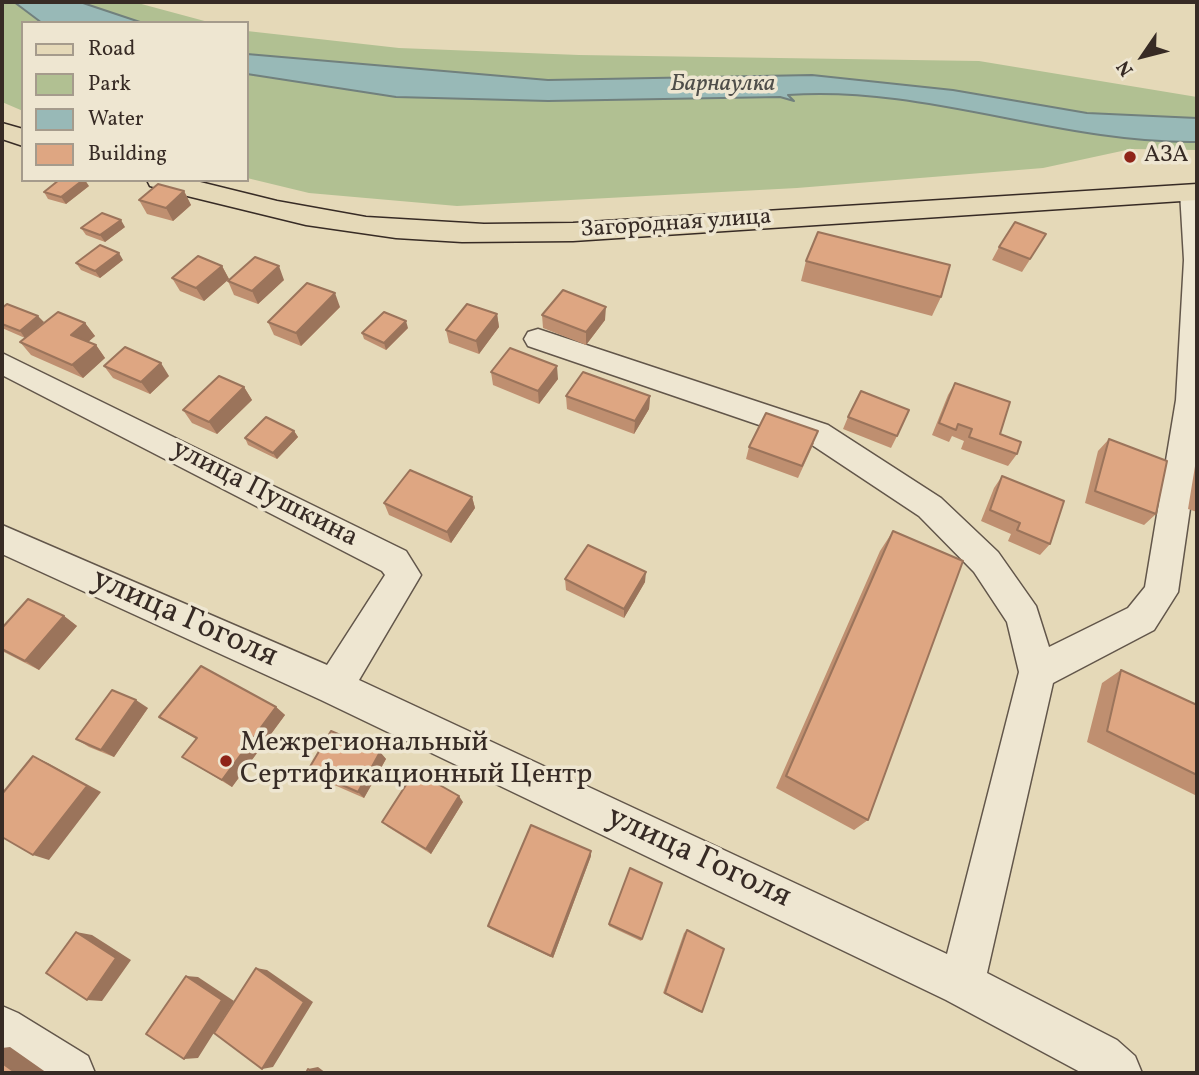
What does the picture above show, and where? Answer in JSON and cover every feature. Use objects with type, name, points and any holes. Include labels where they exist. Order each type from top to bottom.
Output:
[{"type":"main road","points":[[2,131],[21,137]]},
{"type":"main road","name":"Загородная улица","points":[[167,182],[222,198],[312,218],[395,229],[472,234],[573,232],[1194,192]]},
{"type":"street","points":[[1037,671],[1141,619],[1161,592],[1191,400],[1197,260],[1194,192]]},
{"type":"street","points":[[538,339],[817,433],[919,500],[986,562],[1024,617],[1037,671],[962,984]]},
{"type":"street","name":"улица Пушкина","points":[[10,377],[394,561],[404,575],[334,687]]},
{"type":"street","name":"улица Гоголя","points":[[2,539],[334,687],[962,984],[1100,1057],[1118,1073]]},
{"type":"street","points":[[2,1030],[71,1073]]},
{"type":"green space","points":[[2,2],[134,2],[205,21],[21,21],[21,110],[2,102]]},
{"type":"green space","points":[[248,31],[399,48],[579,55],[979,61],[1197,97],[1197,150],[1131,149],[1043,168],[797,188],[457,206],[309,193],[248,178]]},
{"type":"water","points":[[14,2],[80,2],[137,21],[39,21]]},
{"type":"water","name":"Барнаулка","points":[[248,54],[548,80],[812,75],[953,90],[1087,113],[1197,118],[1197,142],[1094,134],[942,106],[840,94],[788,95],[794,101],[780,97],[548,101],[396,97],[248,74]]},
{"type":"building","points":[[56,182],[80,182],[61,197],[44,192]]},
{"type":"building","points":[[158,184],[184,191],[166,208],[139,200]]},
{"type":"building","points":[[102,213],[121,220],[100,235],[81,228]]},
{"type":"building","points":[[1015,222],[1046,234],[1030,259],[999,247]]},
{"type":"building","points":[[818,232],[950,265],[941,297],[806,261]]},
{"type":"building","points":[[100,245],[119,253],[95,271],[76,263]]},
{"type":"building","points":[[198,256],[222,266],[196,288],[172,278]]},
{"type":"building","points":[[255,257],[279,266],[252,291],[228,281]]},
{"type":"building","points":[[307,283],[335,293],[296,333],[268,322]]},
{"type":"building","points":[[563,290],[606,307],[586,332],[542,315]]},
{"type":"building","points":[[7,304],[38,316],[20,331],[2,324],[2,308]]},
{"type":"building","points":[[467,304],[497,314],[476,341],[446,330]]},
{"type":"building","points":[[58,312],[85,323],[71,335],[96,345],[72,365],[20,342]]},
{"type":"building","points":[[384,312],[406,321],[384,343],[362,333]]},
{"type":"building","points":[[125,347],[161,363],[141,382],[104,366]]},
{"type":"building","points":[[510,348],[557,366],[538,391],[491,372]]},
{"type":"building","points":[[583,372],[650,396],[635,421],[566,396]]},
{"type":"building","points":[[219,376],[244,387],[209,422],[183,410]]},
{"type":"building","points":[[955,383],[1010,402],[1000,434],[1021,442],[1017,454],[969,437],[972,429],[958,424],[956,430],[939,423]]},
{"type":"building","points":[[861,391],[909,410],[897,436],[848,417]]},
{"type":"building","points":[[766,413],[818,431],[802,466],[749,447]]},
{"type":"building","points":[[266,417],[294,431],[273,453],[245,438]]},
{"type":"building","points":[[1109,439],[1167,461],[1156,514],[1095,491]]},
{"type":"building","points":[[410,470],[472,497],[447,532],[384,503]]},
{"type":"building","points":[[1002,476],[1064,501],[1050,544],[1017,530],[1020,523],[990,510]]},
{"type":"building","points":[[893,531],[963,561],[868,820],[786,776]]},
{"type":"building","points":[[588,545],[646,572],[624,609],[565,579]]},
{"type":"building","points":[[28,599],[64,616],[25,661],[2,649],[2,628]]},
{"type":"building","points":[[201,666],[276,707],[222,780],[182,757],[197,738],[159,717]]},
{"type":"building","points":[[1121,670],[1197,705],[1197,775],[1107,731]]},
{"type":"building","points":[[112,690],[136,700],[101,750],[76,739]]},
{"type":"building","points":[[331,731],[380,752],[358,792],[308,770]]},
{"type":"building","points":[[33,756],[87,786],[33,855],[2,837],[2,794]]},
{"type":"building","points":[[415,771],[459,796],[426,849],[382,822]]},
{"type":"building","points":[[531,825],[591,851],[551,956],[488,926]]},
{"type":"building","points":[[630,868],[662,883],[642,939],[609,924]]},
{"type":"building","points":[[687,930],[724,949],[702,1012],[665,993]]},
{"type":"building","points":[[76,932],[116,958],[87,1000],[46,973]]},
{"type":"building","points":[[256,968],[304,1002],[262,1069],[214,1033]]},
{"type":"building","points":[[186,976],[222,1000],[184,1059],[146,1034]]},
{"type":"building","points":[[2,1063],[16,1073],[2,1073]]},
{"type":"place","name":"АЗА","points":[[1130,157]]},
{"type":"place","name":"Межрегиональный Сертификационный Центр","points":[[226,761]]}]
